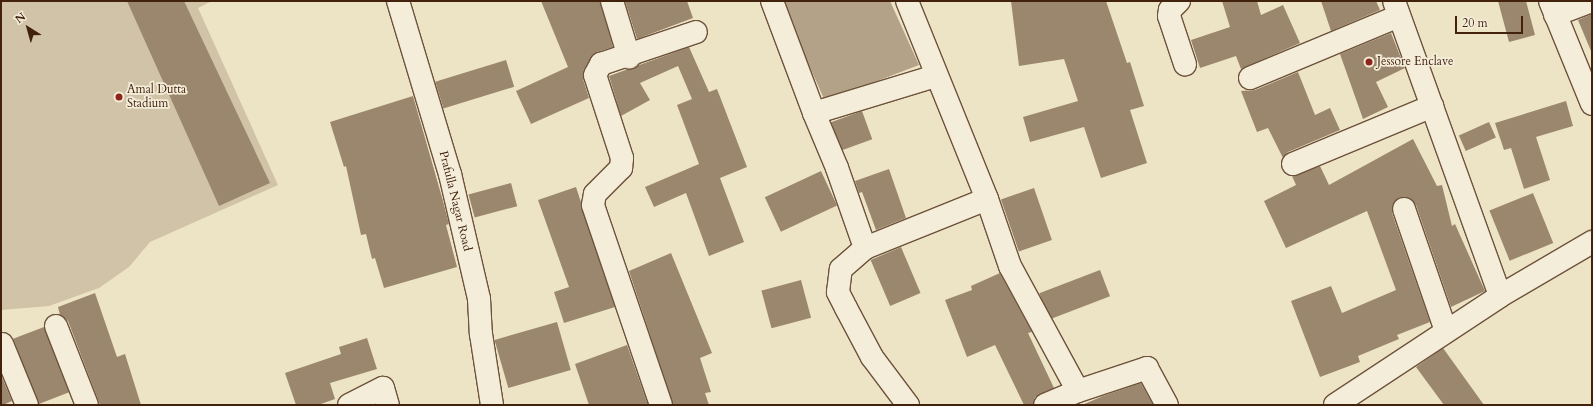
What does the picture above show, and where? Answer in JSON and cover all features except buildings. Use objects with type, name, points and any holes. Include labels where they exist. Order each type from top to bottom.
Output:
[{"type":"street","name":"Prafulla Nagar Road","points":[[398,1],[450,174],[462,225],[479,299],[481,334],[492,405]]},
{"type":"street","points":[[612,1],[629,57]]},
{"type":"street","points":[[772,1],[814,113],[837,168],[865,248]]},
{"type":"street","points":[[907,1],[986,199],[1010,266],[1078,391]]},
{"type":"street","points":[[1179,1],[1170,10],[1170,16],[1185,64]]},
{"type":"street","points":[[1592,2],[1553,8],[1592,104]]},
{"type":"street","points":[[1250,78],[1396,8],[1500,296]]},
{"type":"street","points":[[661,405],[593,205],[595,194],[621,168],[622,158],[595,75],[601,64],[629,57],[696,32]]},
{"type":"street","points":[[814,113],[936,76]]},
{"type":"street","points":[[1293,164],[1432,106]]},
{"type":"street","points":[[908,405],[872,357],[838,292],[841,269],[865,248],[986,199]]},
{"type":"street","points":[[1404,209],[1446,331]]},
{"type":"street","points":[[1335,405],[1500,296],[1592,242]]},
{"type":"street","points":[[56,326],[87,405]]},
{"type":"street","points":[[2,344],[27,405]]},
{"type":"street","points":[[1045,405],[1078,391],[1148,368],[1167,405]]},
{"type":"street","points":[[349,405],[383,388],[388,405]]},
{"type":"shaded area","name":"Amal Dutta Stadium","points":[[1,1],[212,1],[198,8],[278,185],[150,242],[129,267],[99,288],[49,306],[1,310]]},
{"type":"shaded area","points":[[780,1],[890,1],[919,65],[825,101]]},
{"type":"place","name":"Jessore Enclave","points":[[1369,62]]},
{"type":"place","name":"Amal Dutta Stadium","points":[[119,97]]}]
